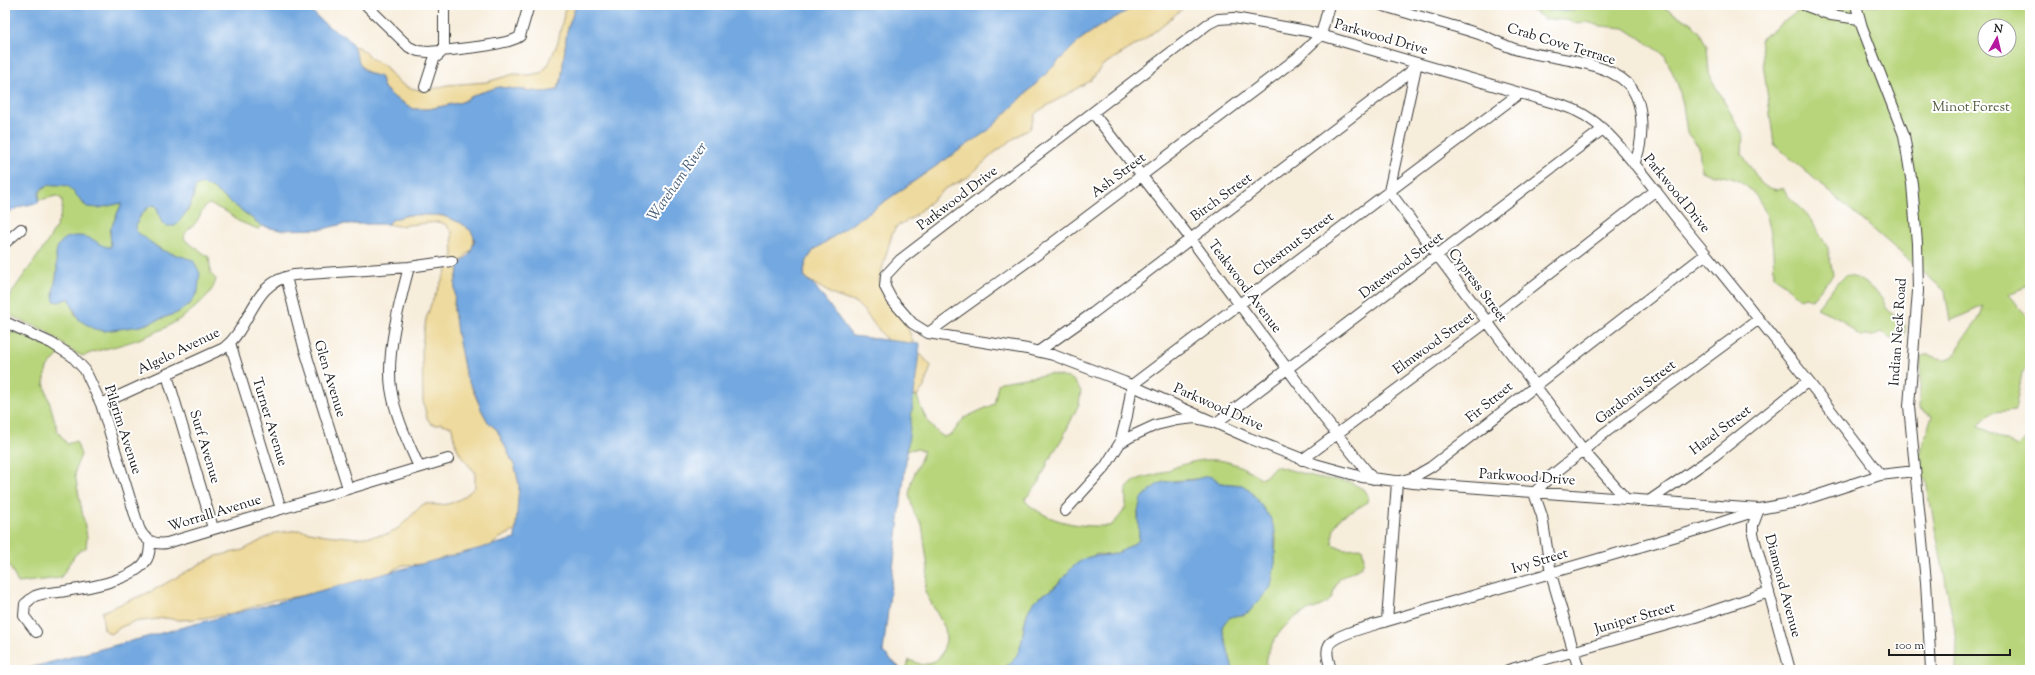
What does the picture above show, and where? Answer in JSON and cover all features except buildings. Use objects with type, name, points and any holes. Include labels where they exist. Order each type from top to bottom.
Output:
[{"type":"street","points":[[366,5],[413,50],[428,52],[500,44],[516,39],[520,36],[529,5]]},
{"type":"street","points":[[425,87],[434,59],[444,50],[444,5]]},
{"type":"street","points":[[1322,35],[1329,5]]},
{"type":"street","name":"Crab Cove Terrace","points":[[1381,5],[1484,36],[1516,50],[1597,68],[1622,79],[1633,91],[1641,113],[1640,145],[1634,164]]},
{"type":"street","points":[[1804,5],[1831,15],[1860,19]]},
{"type":"street","name":"Indian Neck Road","points":[[1856,5],[1904,136],[1912,184],[1917,243],[1918,291],[1909,399],[1926,582],[1932,670]]},
{"type":"street","name":"Parkwood Drive","points":[[1880,475],[1656,190],[1603,129],[1577,111],[1520,93],[1322,35],[1256,21],[1234,18],[1218,19],[1203,28],[900,260],[888,272],[885,284],[892,300],[912,323],[928,333],[1040,351],[1132,385],[1302,460],[1373,479],[1760,510],[1797,502],[1880,475],[1915,471]]},
{"type":"street","name":"Ash Street","points":[[928,333],[1038,254],[1141,177],[1297,58],[1322,35]]},
{"type":"street","points":[[1389,191],[1417,63]]},
{"type":"street","name":"Birch Street","points":[[1040,351],[1093,313],[1409,73],[1417,63]]},
{"type":"street","name":"Chestnut Street","points":[[1132,385],[1520,93]]},
{"type":"street","name":"Teakwood Avenue","points":[[1093,112],[1141,177],[1240,304],[1336,434],[1373,479]]},
{"type":"street","name":"Datewood Street","points":[[1216,423],[1288,370],[1603,129]]},
{"type":"street","name":"Elmwood Street","points":[[1302,460],[1487,322],[1656,190]]},
{"type":"street","name":"Cypress Street","points":[[1389,191],[1584,450],[1626,500]]},
{"type":"street","points":[[5,243],[21,228]]},
{"type":"street","name":"Fir Street","points":[[1397,482],[1412,478],[1431,468],[1535,385],[1706,254]]},
{"type":"street","name":"Algelo Avenue","points":[[101,404],[224,348],[240,330],[262,292],[276,281],[286,277],[409,267],[452,261]]},
{"type":"street","points":[[409,267],[393,346],[390,381],[400,420],[419,467]]},
{"type":"street","name":"Glen Avenue","points":[[286,277],[304,347],[348,488]]},
{"type":"street","name":"Gardonia Street","points":[[1534,493],[1551,476],[1584,450],[1758,319]]},
{"type":"street","name":"Pilgrim Avenue","points":[[5,322],[51,343],[76,360],[89,377],[101,404],[136,521],[142,535],[150,541]]},
{"type":"street","name":"Turner Avenue","points":[[230,343],[281,509]]},
{"type":"street","name":"Surf Avenue","points":[[166,375],[213,528]]},
{"type":"street","name":"Hazel Street","points":[[1649,501],[1714,456],[1808,382]]},
{"type":"street","points":[[1065,511],[1105,467],[1120,443],[1127,416],[1132,385]]},
{"type":"street","points":[[1120,443],[1142,430],[1170,421],[1195,418],[1216,423]]},
{"type":"street","name":"Worrall Avenue","points":[[150,541],[167,543],[448,459]]},
{"type":"street","points":[[1387,621],[1397,482]]},
{"type":"street","points":[[1534,493],[1542,516],[1551,574],[1579,670]]},
{"type":"street","name":"Ivy Street","points":[[1331,670],[1327,653],[1330,642],[1337,637],[1760,510]]},
{"type":"street","name":"Diamond Avenue","points":[[1760,510],[1754,522],[1753,534],[1790,670]]},
{"type":"street","points":[[36,632],[24,616],[25,604],[31,599],[44,594],[76,589],[128,575],[141,567],[146,561],[150,541]]},
{"type":"street","name":"Juniper Street","points":[[1508,670],[1695,616],[1769,592]]},
{"type":"green space","points":[[1524,5],[1538,5],[1542,9],[1573,10],[1590,5],[1626,7],[1632,5],[1651,5],[1652,8],[1659,5],[1691,23],[1699,31],[1707,46],[1709,72],[1712,80],[1743,135],[1742,154],[1761,183],[1766,187],[1777,190],[1783,188],[1789,197],[1807,214],[1828,248],[1833,275],[1812,299],[1805,297],[1800,299],[1774,276],[1773,248],[1768,220],[1763,207],[1756,196],[1747,187],[1734,179],[1708,174],[1701,171],[1699,147],[1687,133],[1683,104],[1677,82],[1664,54],[1624,28],[1601,26],[1587,22],[1578,24],[1566,20],[1545,19]]},
{"type":"green space","name":"Minot Forest","points":[[1806,5],[2030,5],[2030,285],[2009,294],[2030,321],[2030,364],[2022,373],[2015,410],[1995,412],[1977,425],[2017,447],[2030,434],[2030,670],[1956,670],[1957,641],[1926,481],[1916,464],[1932,416],[1919,409],[1921,357],[1927,355],[1946,359],[1953,356],[1957,352],[1962,340],[1978,320],[1983,306],[1950,321],[1945,291],[1774,144],[1760,40]]},
{"type":"green space","points":[[61,184],[70,187],[84,205],[122,203],[110,230],[111,247],[103,247],[93,240],[56,255],[57,270],[53,296],[59,302],[69,297],[75,315],[141,326],[177,313],[190,304],[184,257],[177,256],[158,247],[136,231],[136,227],[140,216],[151,205],[156,206],[160,218],[187,213],[194,196],[195,187],[203,184],[212,188],[262,226],[258,229],[238,221],[227,212],[209,204],[203,209],[198,220],[186,232],[184,237],[186,241],[209,257],[211,274],[216,279],[214,286],[208,294],[183,317],[153,334],[84,356],[73,352],[38,327],[18,320],[7,311],[8,302],[14,290],[46,244],[61,213],[62,199],[56,196],[40,200],[39,195],[41,190],[50,185]]},
{"type":"green space","points":[[1846,275],[1861,281],[1879,294],[1888,310],[1904,322],[1904,336],[1898,335],[1890,339],[1881,332],[1872,336],[1861,336],[1841,319],[1817,308],[1832,289]]},
{"type":"green space","points":[[15,332],[61,352],[47,368],[44,383],[58,432],[67,444],[76,441],[81,455],[76,467],[75,475],[87,537],[86,548],[77,553],[60,578],[18,583],[5,557],[5,338],[9,334]]},
{"type":"green space","points":[[1050,374],[1072,379],[1081,391],[1079,404],[1063,437],[1049,460],[1039,483],[1025,499],[1026,502],[1044,515],[1065,522],[1087,526],[1110,526],[1123,512],[1126,505],[1126,491],[1133,482],[1188,463],[1212,460],[1235,464],[1261,478],[1265,477],[1275,466],[1320,478],[1350,482],[1365,490],[1368,496],[1367,502],[1340,518],[1334,529],[1332,544],[1344,549],[1362,548],[1364,561],[1362,565],[1338,581],[1332,597],[1328,602],[1297,616],[1283,629],[1274,640],[1268,652],[1267,670],[1233,670],[1222,627],[1226,620],[1231,617],[1236,615],[1244,615],[1275,563],[1276,537],[1269,516],[1242,485],[1220,483],[1213,477],[1163,482],[1138,511],[1139,540],[1118,553],[1110,555],[1097,554],[1088,558],[1073,569],[1052,589],[1037,599],[1029,609],[1017,655],[1010,663],[1000,670],[906,670],[909,660],[923,665],[935,661],[941,656],[946,641],[945,628],[925,592],[928,568],[922,524],[914,513],[909,495],[911,482],[924,451],[917,449],[906,450],[902,393],[917,396],[921,408],[930,425],[944,437],[952,434],[964,418],[994,404],[998,384],[1001,382]]},
{"type":"sand","points":[[566,5],[576,5],[567,31],[561,81],[557,89],[553,91],[541,92],[499,87],[476,94],[462,102],[429,109],[414,109],[395,98],[381,84],[382,79],[370,74],[362,67],[353,46],[360,48],[372,59],[385,66],[395,79],[402,84],[409,88],[426,91],[447,85],[487,82],[514,74],[529,75],[541,73],[548,65],[558,42]]},
{"type":"sand","points":[[1137,5],[1187,5],[1144,40],[1103,65],[1091,80],[1040,110],[1035,114],[1030,129],[1020,134],[994,153],[968,177],[945,189],[913,217],[896,227],[892,234],[879,280],[881,293],[906,323],[916,349],[931,366],[924,387],[917,396],[902,393],[893,348],[856,303],[833,295],[805,278],[804,270],[810,256],[814,250],[990,129],[1081,39]]},
{"type":"sand","points":[[414,214],[447,217],[462,223],[474,234],[473,248],[462,260],[455,283],[454,310],[465,373],[482,411],[488,422],[497,430],[515,467],[521,492],[543,524],[512,532],[500,538],[487,549],[424,564],[403,565],[378,578],[318,593],[274,600],[233,613],[196,619],[179,620],[165,618],[133,622],[110,634],[104,629],[102,612],[152,591],[217,556],[243,550],[275,533],[300,530],[325,535],[357,538],[389,534],[400,527],[422,505],[449,504],[462,498],[475,487],[475,472],[459,452],[452,427],[440,423],[437,425],[431,424],[427,418],[423,401],[422,345],[426,319],[431,304],[453,256],[452,232],[445,224],[438,222],[397,226],[387,224],[394,219]]},
{"type":"water","name":"Wareham River","points":[[5,5],[307,5],[326,25],[342,34],[351,42],[361,66],[365,71],[380,76],[384,88],[395,98],[414,109],[429,109],[462,102],[476,94],[499,87],[541,92],[553,91],[557,89],[561,81],[567,31],[576,5],[1137,5],[1081,39],[990,129],[814,250],[806,263],[804,270],[805,278],[814,285],[852,336],[920,344],[883,652],[902,670],[22,670],[515,539],[519,485],[515,467],[497,430],[488,422],[466,377],[457,333],[454,310],[455,283],[460,264],[470,254],[475,239],[471,231],[461,223],[441,215],[407,215],[394,219],[387,224],[343,224],[323,229],[280,230],[262,226],[212,188],[202,184],[195,187],[193,198],[188,208],[175,226],[167,226],[162,223],[156,206],[154,205],[150,206],[144,211],[136,227],[136,231],[161,250],[193,260],[200,273],[198,291],[190,304],[177,313],[141,326],[105,331],[94,329],[79,320],[69,298],[59,302],[54,301],[53,293],[57,274],[56,254],[60,243],[69,237],[80,236],[92,239],[103,246],[111,247],[110,230],[122,203],[99,208],[87,207],[68,186],[52,185],[44,187],[41,190],[39,193],[38,203],[22,206],[5,214]]},
{"type":"water","points":[[1538,5],[1590,5],[1578,9],[1555,11],[1542,8]]},
{"type":"water","points":[[1207,476],[1213,477],[1220,483],[1242,485],[1250,490],[1271,519],[1275,531],[1275,563],[1271,587],[1249,612],[1231,617],[1222,627],[1233,670],[1000,670],[1010,663],[1017,655],[1029,609],[1037,599],[1055,587],[1073,567],[1086,558],[1118,553],[1139,540],[1138,511],[1141,499],[1155,486],[1163,482],[1193,480]]}]
